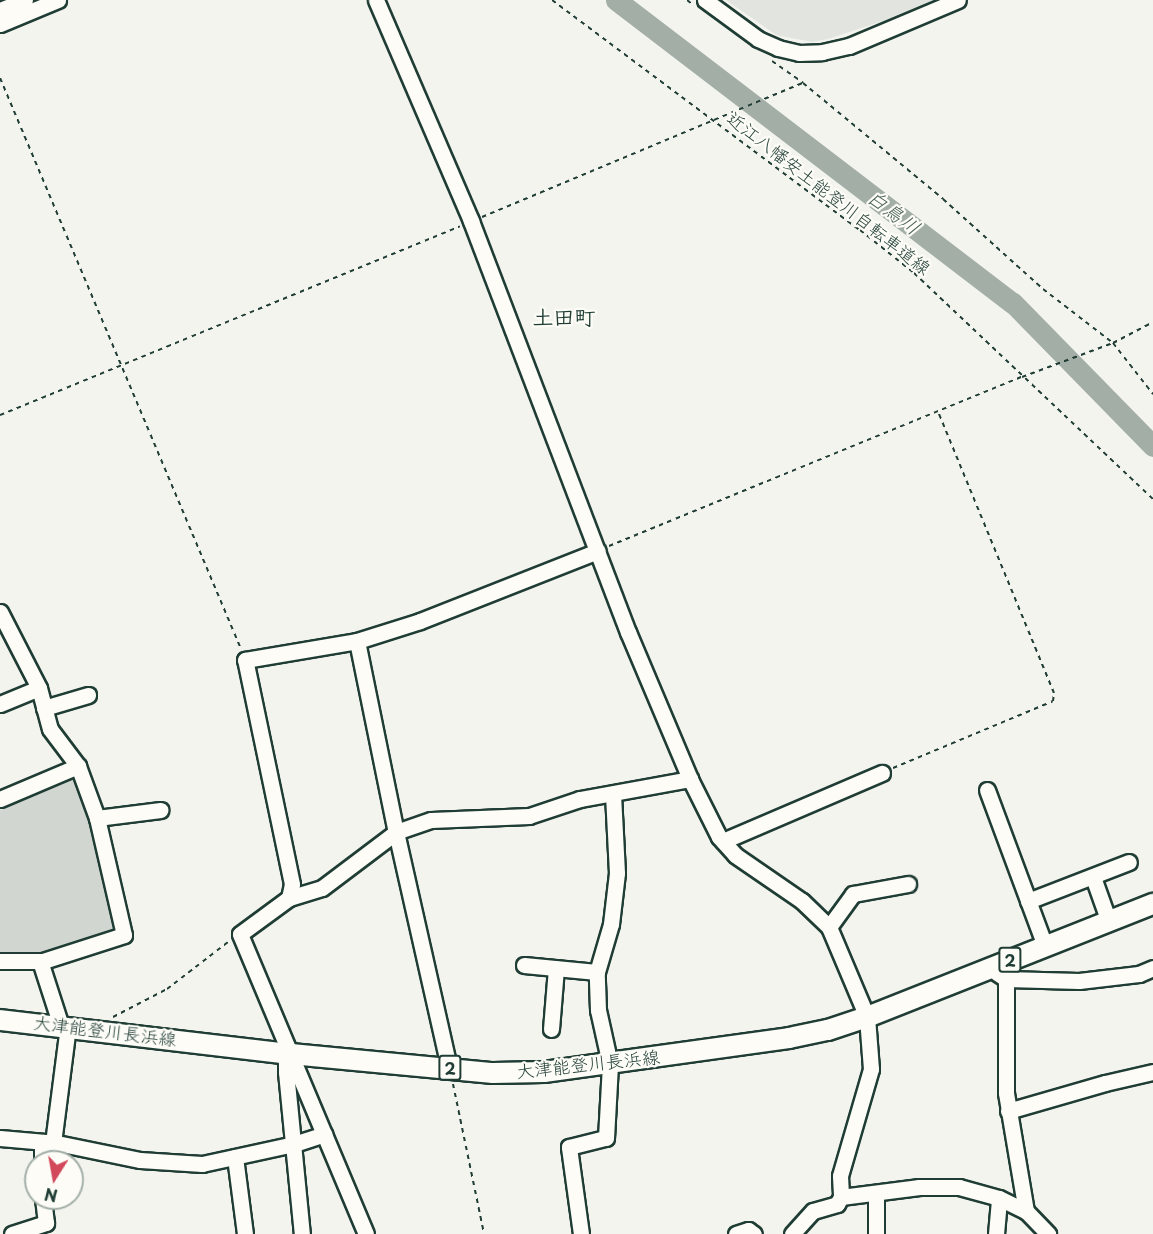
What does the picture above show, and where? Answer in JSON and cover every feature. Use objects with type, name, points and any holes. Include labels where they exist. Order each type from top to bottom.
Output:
[{"type":"main road","name":"大津能登川長浜線","points":[[0,1020],[291,1054],[449,1067],[493,1073],[544,1072],[789,1038],[867,1017],[1153,904]]},
{"type":"street","points":[[0,10],[25,0]]},
{"type":"street","points":[[0,24],[58,0]]},
{"type":"street","points":[[376,0],[471,221],[628,632],[690,779],[723,841],[735,855],[802,900],[829,927],[867,1017],[871,1069],[840,1176],[841,1197],[837,1204],[813,1211],[792,1234]]},
{"type":"street","points":[[705,0],[758,39],[778,48],[799,53],[822,52],[849,46],[958,0]]},
{"type":"street","points":[[289,898],[292,884],[245,660],[357,641],[420,621],[598,550]]},
{"type":"street","points":[[0,612],[39,688],[50,729],[78,766],[97,818],[124,935],[39,961],[0,962]]},
{"type":"street","points":[[357,641],[396,832],[449,1067]]},
{"type":"street","points":[[0,704],[39,688]]},
{"type":"street","points":[[44,708],[88,695]]},
{"type":"street","points":[[0,799],[78,766]]},
{"type":"street","points":[[723,841],[882,773]]},
{"type":"street","points":[[366,1234],[240,934],[289,898],[322,888],[396,832],[431,820],[529,816],[580,800],[690,779]]},
{"type":"street","points":[[987,790],[1045,946]]},
{"type":"street","points":[[580,1234],[569,1147],[606,1138],[610,1064],[598,1010],[597,972],[611,924],[616,873],[613,795]]},
{"type":"street","points":[[97,818],[159,810]]},
{"type":"street","points":[[1028,901],[1129,862]]},
{"type":"street","points":[[1092,876],[1109,922]]},
{"type":"street","points":[[829,927],[853,894],[908,884]]},
{"type":"street","points":[[39,961],[65,1026],[45,1150]]},
{"type":"street","points":[[524,965],[597,972]]},
{"type":"street","points":[[551,1029],[556,968]]},
{"type":"street","points":[[989,968],[1006,979],[1079,981],[1139,974],[1153,968]]},
{"type":"street","points":[[1006,979],[1008,1111],[1026,1211],[1041,1231]]},
{"type":"street","points":[[291,1054],[286,1061],[286,1072],[302,1234]]},
{"type":"street","points":[[1008,1111],[1105,1083],[1153,1072]]},
{"type":"street","points":[[0,1138],[47,1142],[140,1160],[202,1164],[294,1144],[324,1134]]},
{"type":"street","points":[[235,1157],[244,1234]]},
{"type":"street","points":[[841,1197],[919,1187],[959,1187],[999,1198],[1026,1211]]},
{"type":"street","points":[[876,1193],[876,1234]]},
{"type":"street","points":[[996,1234],[999,1198]]},
{"type":"street","points":[[12,1234],[46,1223],[44,1210]]},
{"type":"street","points":[[736,1234],[748,1230],[754,1234]]},
{"type":"path","name":"近江八幡安土能登川自転車道線","points":[[552,0],[906,267],[1153,499]]},
{"type":"path","points":[[0,78],[245,660]]},
{"type":"path","points":[[0,415],[803,83],[943,199],[1043,289],[1113,343],[1153,394]]},
{"type":"path","points":[[598,550],[1022,377],[1113,343],[1153,322]]},
{"type":"path","points":[[882,773],[1053,701],[1054,693],[938,411]]},
{"type":"path","points":[[101,1030],[112,1017],[167,990],[240,934]]},
{"type":"path","points":[[449,1067],[484,1234]]},
{"type":"shaded area","points":[[726,0],[934,0],[886,20],[812,42],[776,35]]},
{"type":"shaded area","points":[[75,779],[83,779],[124,929],[42,959],[0,959],[0,810]]},
{"type":"waterway","name":"白鳥川","points":[[616,0],[1013,303],[1153,446]]},
{"type":"district","name":"土田町","points":[[564,316]]}]
